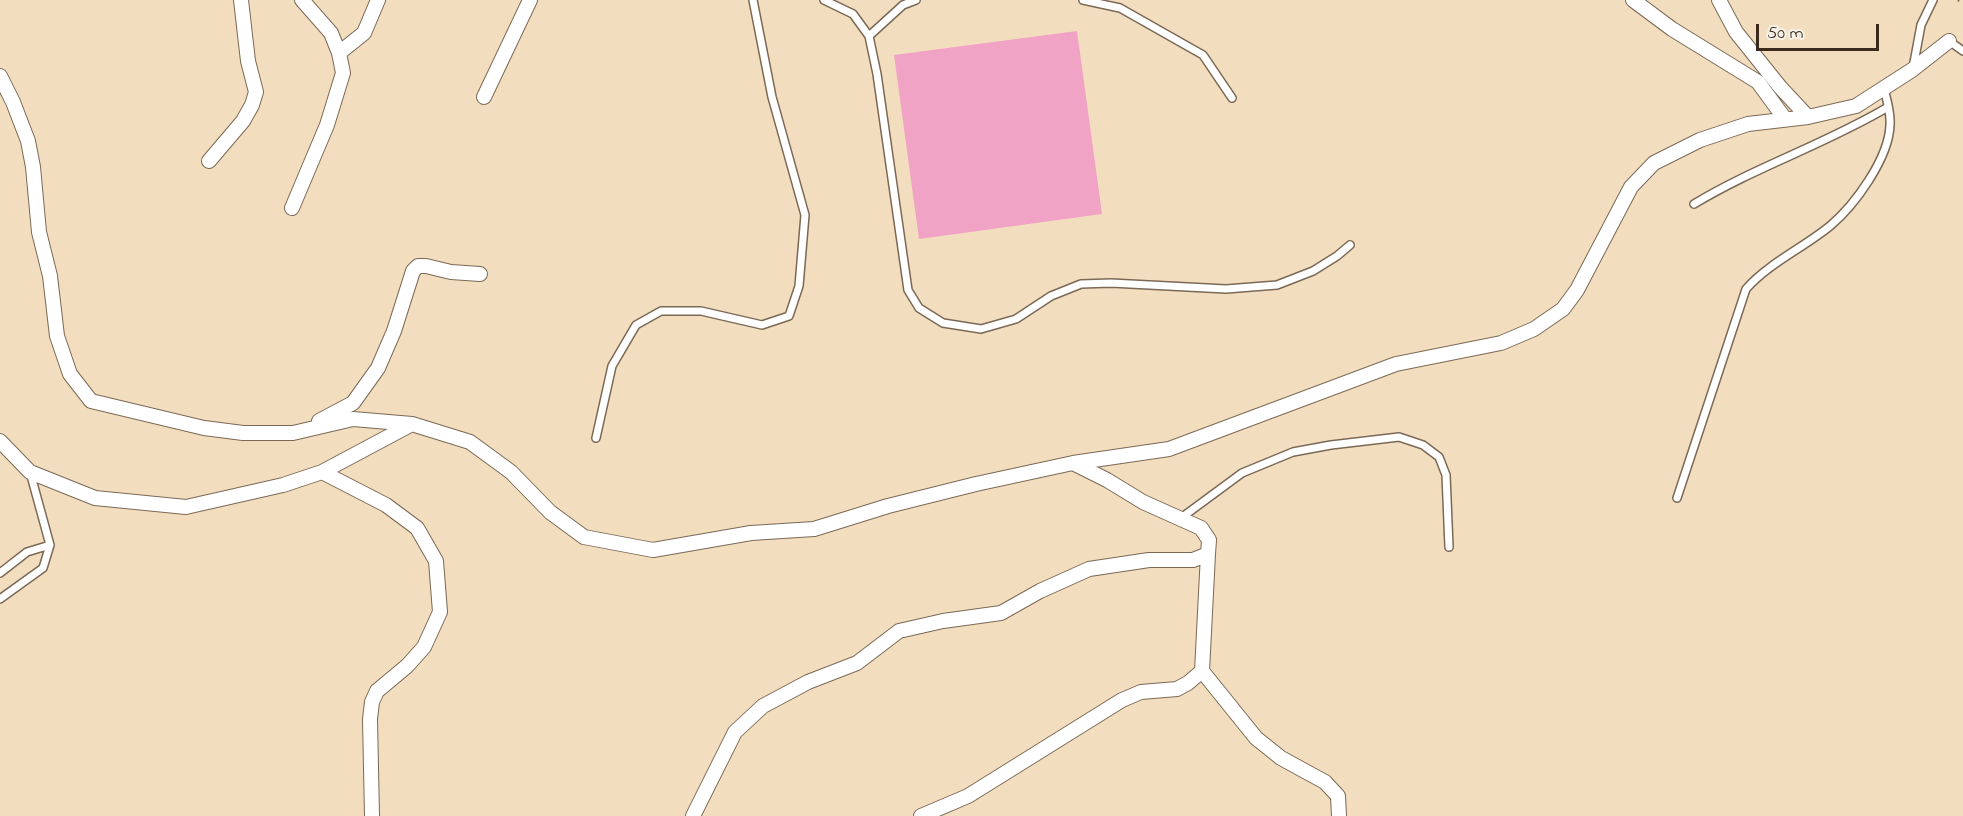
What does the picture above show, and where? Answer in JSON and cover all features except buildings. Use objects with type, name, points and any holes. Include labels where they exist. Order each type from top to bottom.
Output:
[{"type":"street","points":[[209,161],[243,121],[256,92],[248,61],[241,0]]},
{"type":"street","points":[[292,208],[327,125],[343,73],[339,53],[331,33],[302,0]]},
{"type":"street","points":[[339,53],[364,33],[378,0]]},
{"type":"street","points":[[484,97],[530,0]]},
{"type":"street","points":[[1634,0],[1672,29],[1758,82],[1785,119]]},
{"type":"street","points":[[1719,0],[1736,32],[1780,87],[1808,117]]},
{"type":"street","points":[[0,76],[28,141],[33,167],[39,232],[50,276],[57,336],[70,374],[91,402],[204,428],[243,432],[293,433],[353,419],[412,424],[470,442],[511,472],[550,512],[584,537],[653,550],[751,533],[814,529],[888,506],[1072,463],[1169,449],[1396,363],[1501,343],[1534,329],[1563,309],[1577,290],[1631,187],[1654,163],[1700,140],[1748,124],[1808,117],[1856,106],[1912,70],[1949,41]]},
{"type":"street","points":[[293,433],[352,403],[378,368],[385,354],[413,272],[418,267],[426,266],[451,272],[480,274]]},
{"type":"street","points":[[0,441],[30,472],[95,498],[186,507],[283,485],[322,472],[412,424]]},
{"type":"street","points":[[1072,463],[1143,501],[1201,528],[1209,540],[1202,671],[1256,738],[1281,758],[1325,782],[1338,796],[1339,816]]},
{"type":"street","points":[[322,472],[386,505],[417,528],[436,561],[440,612],[436,621],[424,647],[407,666],[377,691],[372,702],[370,719],[372,816]]},
{"type":"street","points":[[693,816],[735,732],[763,706],[808,682],[857,663],[898,631],[943,621],[1000,613],[1040,591],[1089,569],[1149,560],[1192,560],[1208,554]]},
{"type":"street","points":[[921,816],[968,796],[1122,700],[1141,692],[1177,689],[1202,671]]},
{"type":"lane","points":[[596,438],[612,366],[636,326],[661,311],[700,311],[762,325],[789,316],[799,286],[805,215],[772,97],[753,0]]},
{"type":"lane","points":[[824,0],[853,14],[869,36],[909,290],[919,308],[943,323],[981,329],[1016,319],[1051,296],[1081,284],[1111,283],[1226,289],[1277,285],[1313,271],[1350,245]]},
{"type":"lane","points":[[869,36],[903,5],[916,0]]},
{"type":"lane","points":[[1083,0],[1120,8],[1203,55],[1232,98]]},
{"type":"lane","points":[[1912,70],[1921,26],[1933,0]]},
{"type":"lane","points":[[1949,41],[1963,51]]},
{"type":"lane","points":[[1677,498],[1746,289],[1759,274],[1832,224],[1862,191],[1882,156],[1890,126],[1884,89]]},
{"type":"lane","points":[[1694,204],[1722,187],[1858,125],[1888,107]]},
{"type":"lane","points":[[1181,518],[1242,473],[1293,452],[1399,437],[1422,445],[1439,457],[1446,475],[1449,547]]},
{"type":"lane","points":[[0,599],[43,568],[50,545],[30,472]]},
{"type":"lane","points":[[0,573],[27,552],[50,545]]},
{"type":"path","points":[[1958,0],[1963,3]]}]
